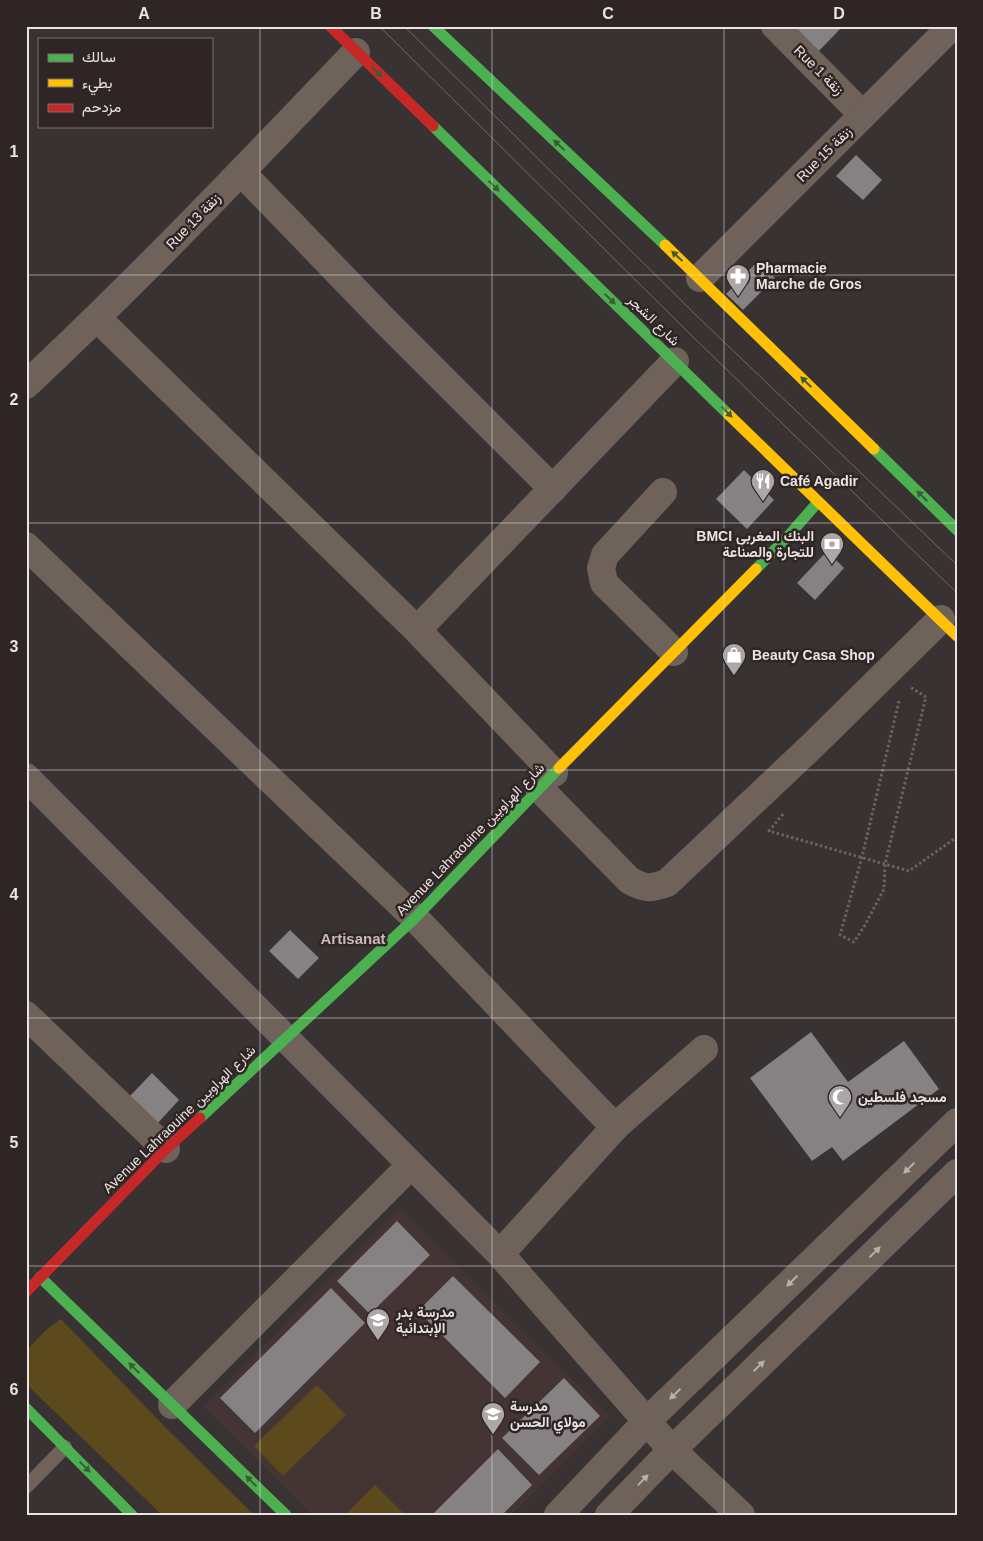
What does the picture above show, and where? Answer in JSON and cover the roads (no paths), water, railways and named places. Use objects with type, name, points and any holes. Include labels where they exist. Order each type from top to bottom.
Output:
[{"type":"street","name":"شارع الشجر","points":[[330,26],[818,502],[949,627]]},
{"type":"street","points":[[433,26],[700,278],[957,530]]},
{"type":"street","name":"Rue 1 زنقة","points":[[775,26],[864,114]]},
{"type":"street","name":"Rue 15 زنقة","points":[[700,278],[864,114],[952,31]]},
{"type":"street","name":"Rue 13 زنقة","points":[[26,386],[97,318],[298,115],[356,52]]},
{"type":"street","points":[[241,172],[385,321],[553,489]]},
{"type":"street","points":[[97,318],[417,630],[629,880],[640,886],[653,888],[667,883],[820,738],[949,627]]},
{"type":"street","points":[[417,630],[675,361]]},
{"type":"street","points":[[664,492],[605,555],[601,568],[604,583],[674,652]]},
{"type":"street","name":"Avenue Lahraouine شارع الهراويين","points":[[31,1278],[166,1149],[416,918],[546,781],[790,534],[818,502]]},
{"type":"street","points":[[26,546],[416,918],[602,1115],[616,1126]]},
{"type":"street","points":[[26,776],[500,1254],[648,1420],[672,1450],[741,1515]]},
{"type":"street","points":[[26,1015],[166,1149]]},
{"type":"street","points":[[500,1254],[616,1126],[704,1049]]},
{"type":"street","points":[[558,1515],[648,1420],[957,1122]]},
{"type":"street","points":[[609,1515],[672,1450],[957,1171],[932,1146]]},
{"type":"street","points":[[172,1405],[411,1165]]},
{"type":"street","points":[[31,1278],[172,1405],[286,1515]]},
{"type":"street","points":[[26,1408],[132,1515]]},
{"type":"lane","points":[[26,1487],[65,1447]]},
{"type":"tram line","points":[[379,26],[689,333],[957,593]]},
{"type":"tram line","points":[[404,26],[699,318],[957,565]]},
{"type":"place","name":"Pharmacie Marche de Gros","points":[[738,297]]},
{"type":"place","name":"Café Agadir","points":[[763,502]]},
{"type":"place","name":"BMCI البنك المغربي للتجارة والصناعة","points":[[832,565]]},
{"type":"place","name":"Beauty Casa Shop","points":[[734,676]]},
{"type":"place","name":"مسجد فلسطين","points":[[840,1118]]},
{"type":"place","name":"مدرسة بدر الإبتدائية","points":[[378,1341]]},
{"type":"place","name":"مدرسة مولاي الحسن","points":[[493,1435]]},
{"type":"district","name":"Artisanat","points":[[353,938]]}]
